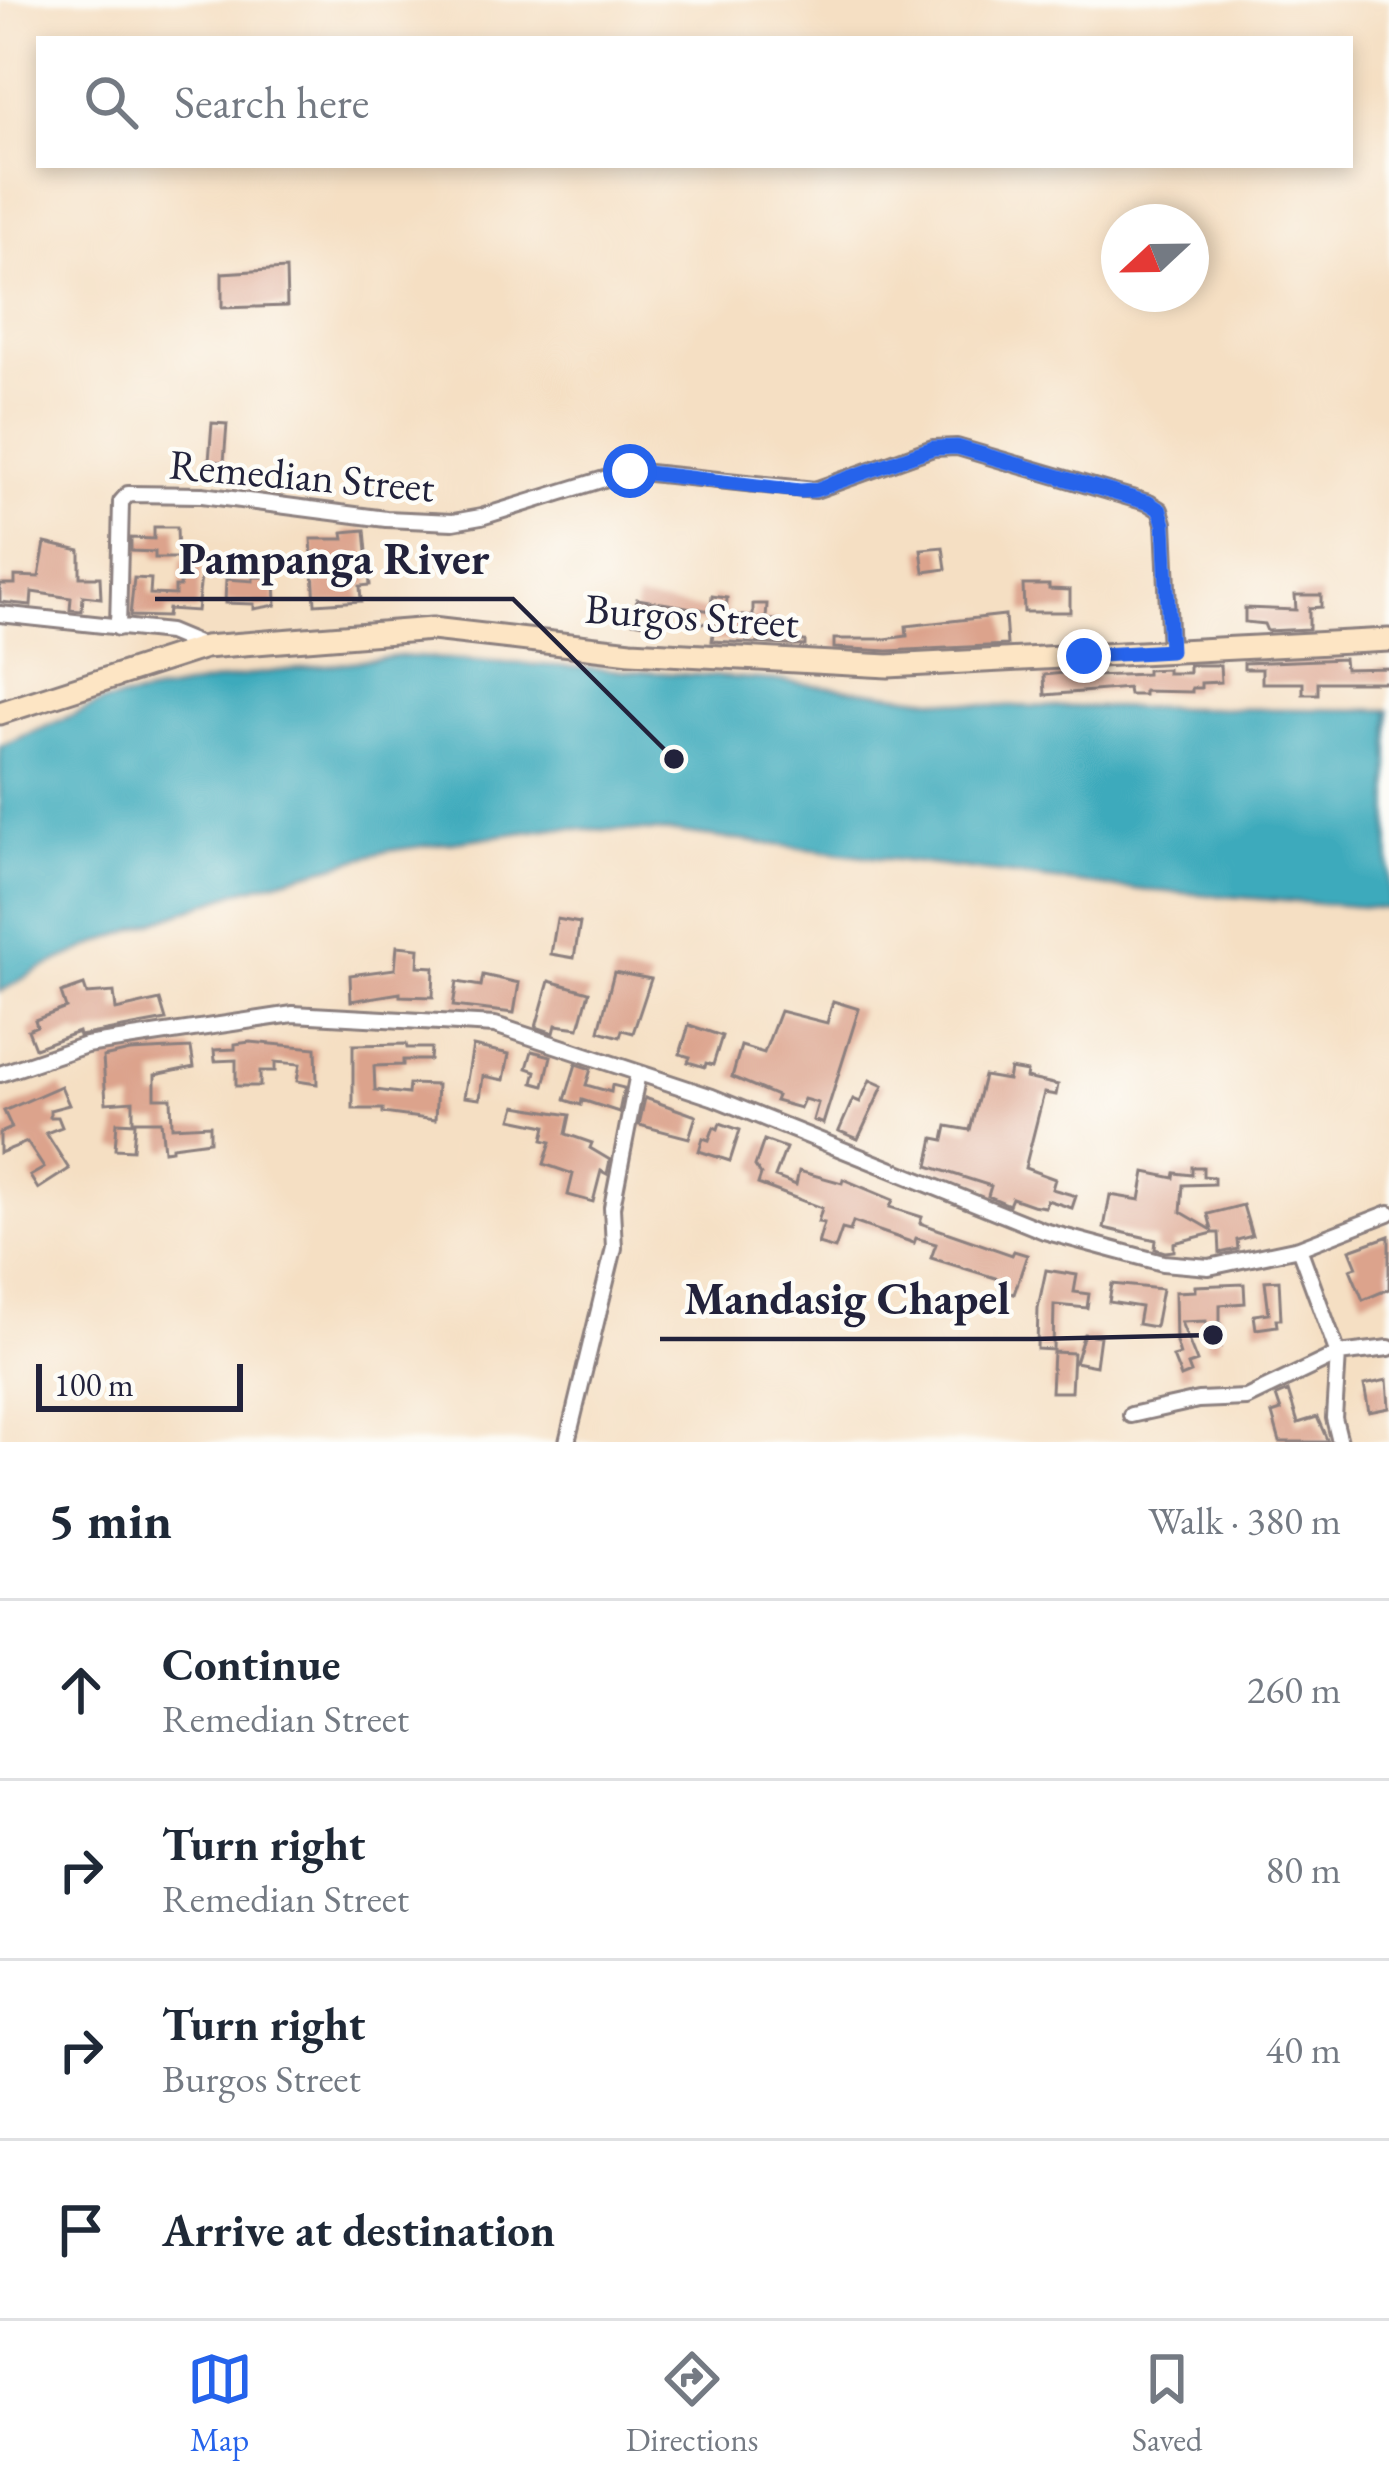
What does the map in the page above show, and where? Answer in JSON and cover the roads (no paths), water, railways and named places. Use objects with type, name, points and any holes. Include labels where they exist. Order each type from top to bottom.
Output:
[{"type":"street","name":"Remedian Street","points":[[118,628],[121,502],[128,494],[202,496],[386,519],[453,522],[630,471],[815,490],[933,448],[957,447],[1160,510],[1170,651]]},
{"type":"street","points":[[0,614],[169,632],[205,647]]},
{"type":"street","name":"Burgos Street","points":[[0,713],[205,647],[432,629],[631,652],[865,666],[1389,640]]},
{"type":"street","points":[[0,1074],[86,1045],[293,1015],[495,1025],[712,1097],[1044,1231],[1163,1263],[1209,1267],[1299,1248],[1389,1214]]},
{"type":"street","points":[[567,1442],[614,1248],[612,1207],[638,1073]]},
{"type":"street","points":[[1299,1248],[1338,1354],[1334,1418],[1340,1442]]},
{"type":"street","points":[[1131,1415],[1198,1400],[1246,1398],[1338,1354],[1389,1348]]},
{"type":"water","points":[[400,656],[772,680],[992,706],[1389,710],[1389,909],[1118,888],[674,832],[554,828],[387,851],[240,891],[111,938],[0,992],[0,746],[101,703],[254,674]]},
{"type":"place","name":"Pampanga River","points":[[674,759]]},
{"type":"place","name":"Mandasig Chapel","points":[[1213,1335]]}]
